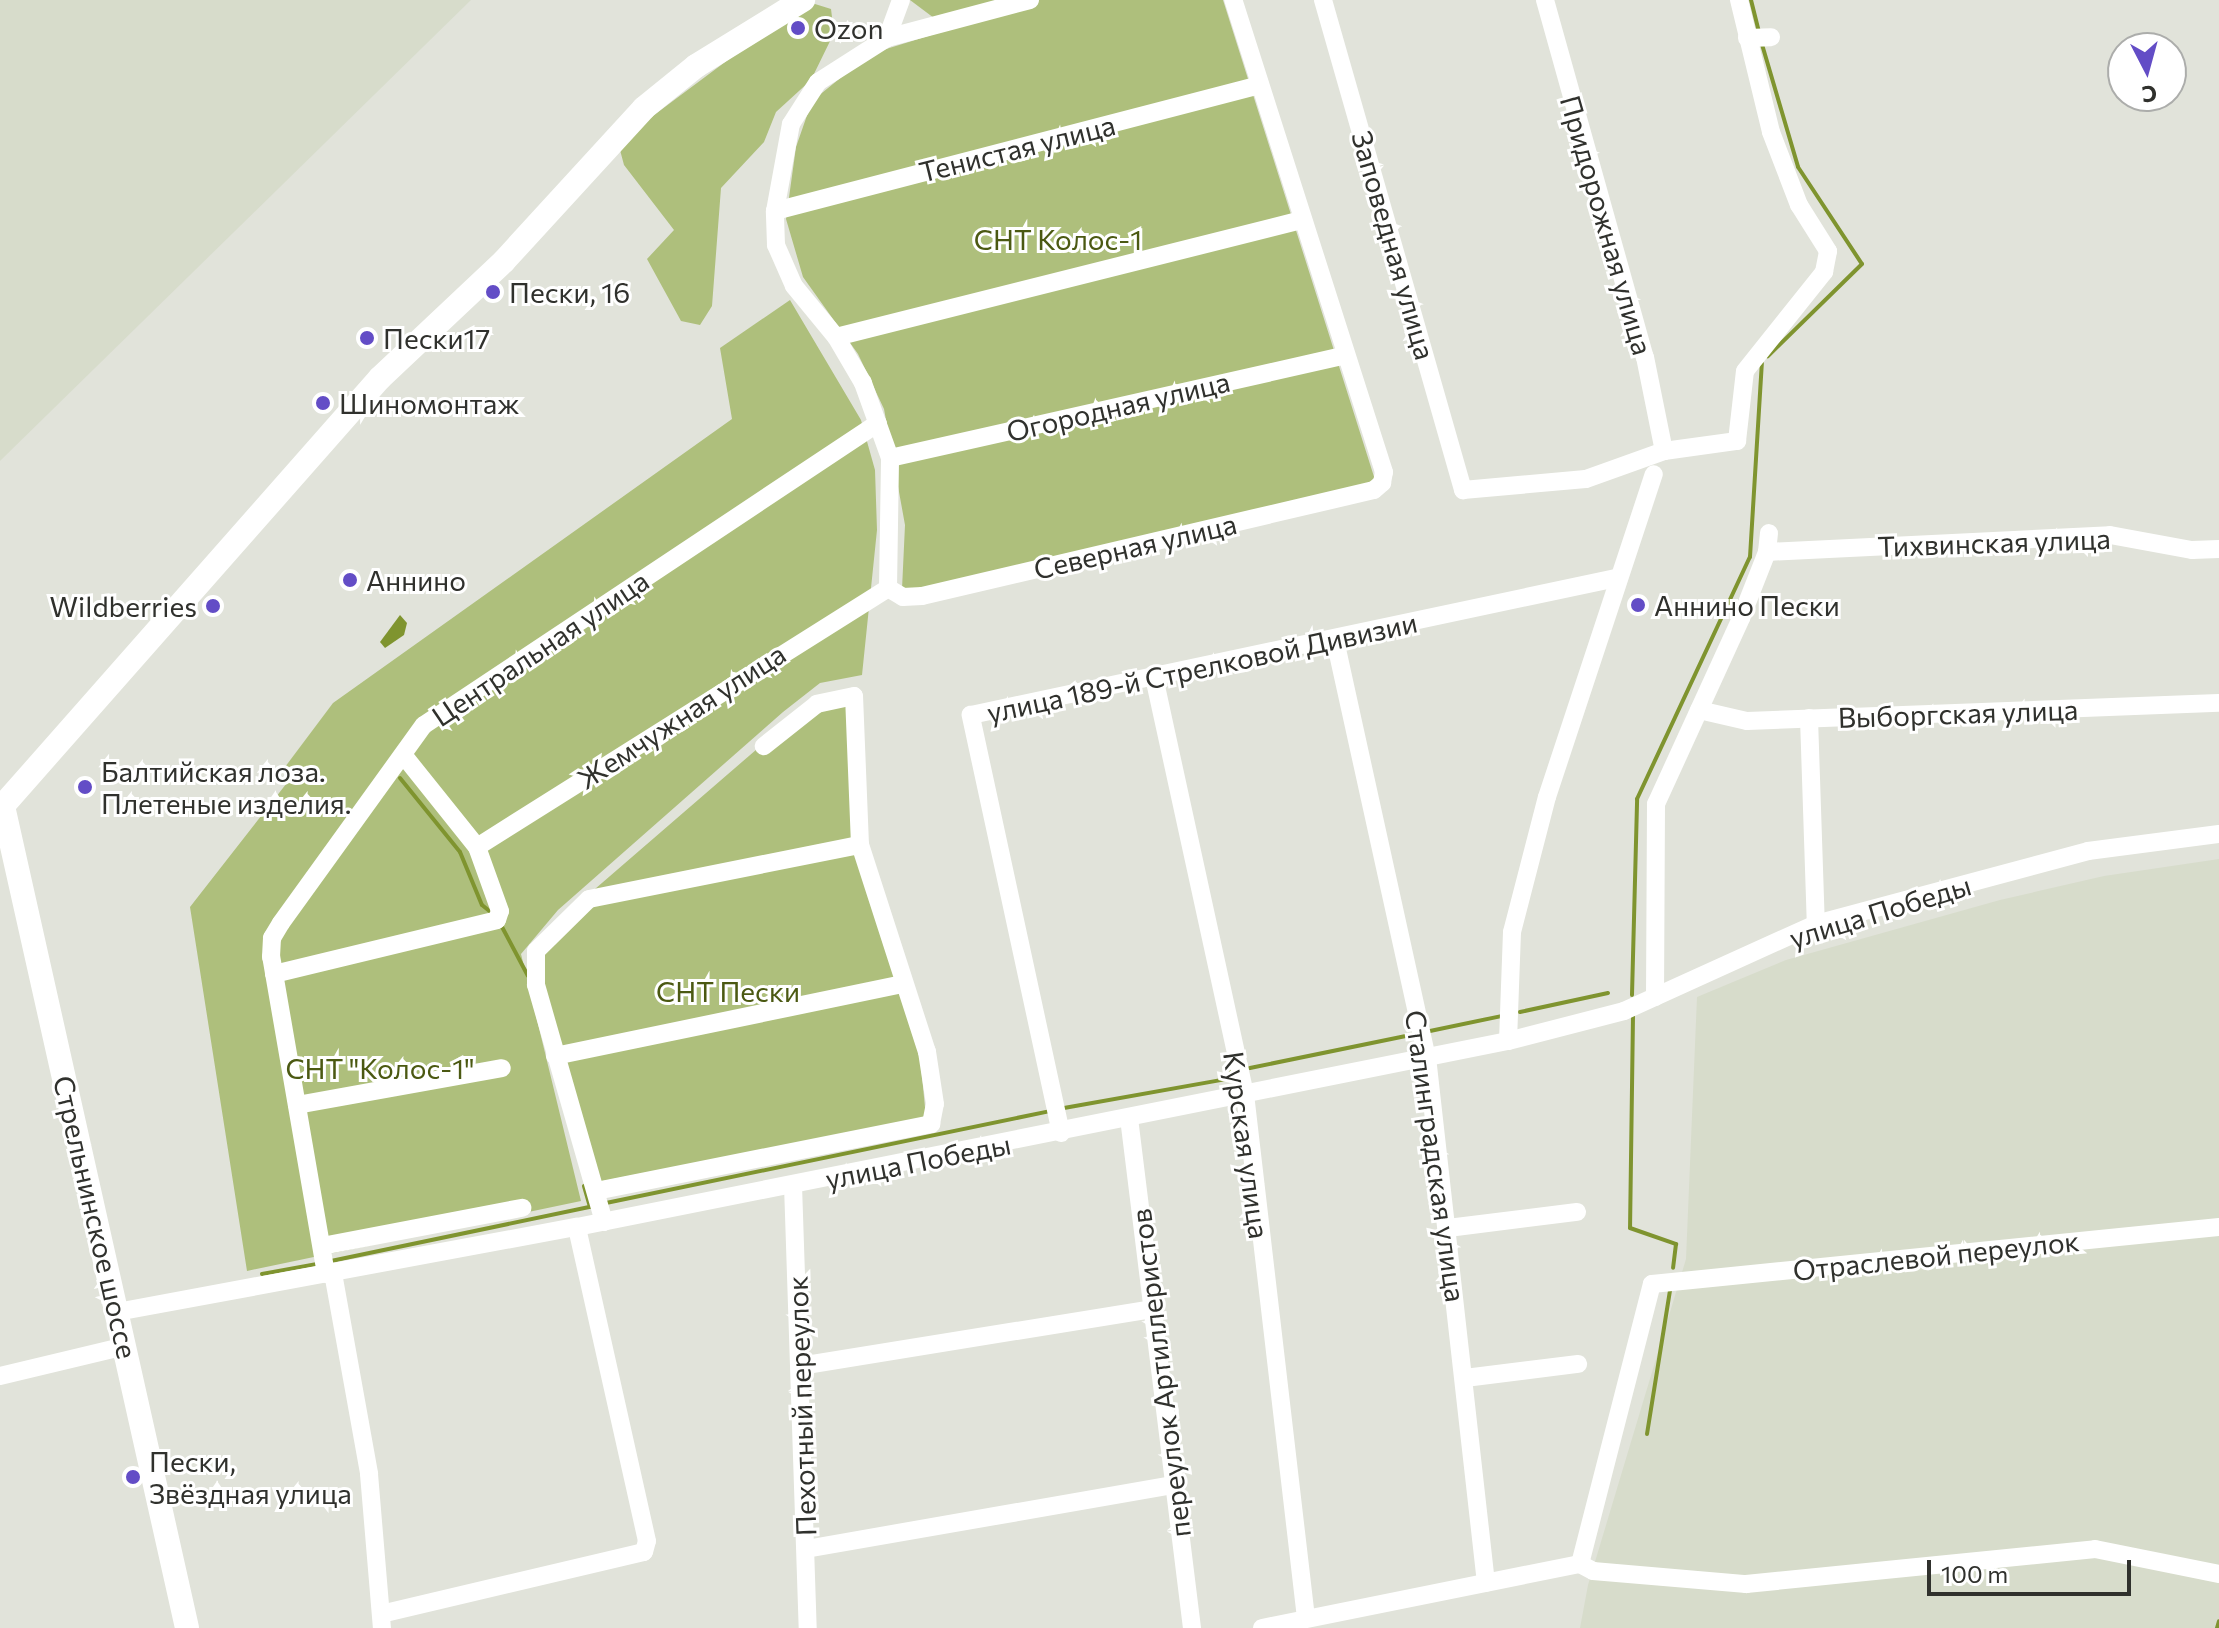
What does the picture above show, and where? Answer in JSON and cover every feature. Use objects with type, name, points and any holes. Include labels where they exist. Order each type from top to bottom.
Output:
[{"type":"main road","points":[[2,808],[361,398],[504,261],[644,108],[696,66],[803,0]]},
{"type":"main road","name":"Стрельнинское шоссе","points":[[2,808],[187,1628]]},
{"type":"street","points":[[887,38],[901,0]]},
{"type":"street","points":[[888,588],[890,458],[863,383],[836,337],[794,286],[776,245],[775,211],[791,124],[812,92],[854,56],[887,38],[958,24],[1030,0]]},
{"type":"street","points":[[1233,0],[1346,355]]},
{"type":"street","name":"Заповедная улица","points":[[1323,0],[1463,490],[1586,479],[1664,451]]},
{"type":"street","name":"Придорожная улица","points":[[1545,0],[1645,357],[1664,451]]},
{"type":"street","points":[[1664,451],[1737,441],[1745,371],[1824,272],[1828,251],[1799,205],[1771,132],[1739,0]]},
{"type":"street","points":[[1748,37],[1771,37]]},
{"type":"street","name":"Тенистая улица","points":[[775,211],[1260,85]]},
{"type":"street","points":[[836,337],[1303,220]]},
{"type":"street","name":"Огородная улица","points":[[890,458],[1346,355]]},
{"type":"street","name":"Северная улица","points":[[888,588],[903,597],[922,596],[1374,490],[1382,483],[1384,472],[1346,355]]},
{"type":"street","name":"Центральная улица","points":[[381,1621],[369,1474],[322,1246],[274,974],[272,938],[424,725],[878,423]]},
{"type":"street","points":[[1508,1041],[1512,932],[1547,797],[1616,578],[1654,474]]},
{"type":"street","name":"Тихвинская улица","points":[[1699,710],[1768,542],[2110,535],[2192,550],[2219,549]]},
{"type":"street","name":"улица 189-й Стрелковой Дивизии","points":[[1061,1133],[971,715],[1616,578]]},
{"type":"street","name":"Жемчужная улица","points":[[477,847],[888,588]]},
{"type":"street","name":"Сталинградская улица","points":[[1335,640],[1427,1057],[1486,1583]]},
{"type":"street","name":"Курская улица","points":[[1154,677],[1245,1094],[1306,1618]]},
{"type":"street","points":[[596,1191],[931,1124],[935,1104],[927,1052],[860,845],[854,696],[817,704],[764,746]]},
{"type":"street","name":"Выборгская улица","points":[[1699,710],[1747,721],[2219,703]]},
{"type":"street","points":[[1655,997],[1656,804],[1699,710]]},
{"type":"street","points":[[1809,718],[1816,924]]},
{"type":"street","points":[[274,974],[497,920],[500,911],[477,847],[404,756]]},
{"type":"street","name":"улица Победы","points":[[117,1312],[1061,1133],[1508,1041],[1624,1011],[1816,924],[2088,851],[2219,834]]},
{"type":"street","points":[[604,1222],[536,985],[536,951],[589,899],[860,845]]},
{"type":"street","points":[[555,1056],[903,984]]},
{"type":"street","points":[[297,1105],[502,1068]]},
{"type":"street","name":"переулок Артиллеристов","points":[[1129,1118],[1192,1628]]},
{"type":"street","name":"Пехотный переулок","points":[[793,1185],[808,1628]]},
{"type":"street","points":[[322,1246],[522,1208]]},
{"type":"street","points":[[1448,1228],[1577,1212]]},
{"type":"street","points":[[381,1621],[644,1552],[647,1541],[577,1227]]},
{"type":"street","name":"Отраслевой переулок","points":[[1580,1564],[1652,1284],[2219,1227]]},
{"type":"street","points":[[800,1366],[1153,1309]]},
{"type":"street","points":[[0,1376],[125,1346]]},
{"type":"street","points":[[1465,1378],[1578,1364]]},
{"type":"street","points":[[806,1549],[1173,1485]]},
{"type":"street","points":[[1262,1628],[1580,1564],[1593,1571],[1746,1584],[2095,1549],[2219,1574]]},
{"type":"shaded area","points":[[0,0],[471,0],[0,461]]},
{"type":"shaded area","points":[[400,615],[407,623],[404,635],[385,648],[380,642]]},
{"type":"shaded area","points":[[2219,859],[2219,1628],[1580,1628],[1588,1585],[1686,1259],[1697,997],[1786,960],[2000,900],[2104,876]]},
{"type":"green space","name":"СНТ Колос-1","points":[[910,0],[1223,0],[1376,483],[918,592],[902,589],[905,525],[884,409],[858,354],[803,277],[786,219],[796,147],[812,101],[870,54],[967,24],[934,18]]},
{"type":"green space","points":[[815,4],[831,9],[834,33],[811,80],[776,112],[764,142],[721,188],[712,306],[700,325],[681,321],[647,259],[674,230],[624,165],[620,150],[626,136],[768,30]]},
{"type":"green space","name":"СНТ \"Колос-1\"","points":[[790,300],[861,420],[875,470],[877,530],[862,675],[820,683],[783,712],[558,910],[521,954],[581,1201],[247,1271],[190,907],[290,779],[285,767],[333,703],[732,419],[720,348]]},
{"type":"green space","name":"СНТ Пески","points":[[850,691],[856,838],[920,1055],[926,1118],[598,1182],[543,986],[543,949],[595,889],[816,698]]},
{"type":"waterway","points":[[1751,0],[1759,33]]},
{"type":"waterway","points":[[1761,41],[1798,167],[1862,264],[1768,356]]},
{"type":"waterway","points":[[1632,995],[1637,799],[1750,557],[1762,363]]},
{"type":"waterway","points":[[400,778],[460,852],[482,905],[493,914]]},
{"type":"waterway","points":[[501,925],[528,976]]},
{"type":"waterway","points":[[1520,1012],[1608,993]]},
{"type":"waterway","points":[[1430,1031],[1502,1016]]},
{"type":"waterway","points":[[1633,1016],[1630,1228],[1676,1244],[1673,1268]]},
{"type":"waterway","points":[[1250,1068],[1416,1034]]},
{"type":"waterway","points":[[1064,1108],[1227,1079],[1231,1072]]},
{"type":"waterway","points":[[606,1203],[1049,1111]]},
{"type":"waterway","points":[[331,1261],[590,1207],[584,1186]]},
{"type":"waterway","points":[[262,1274],[317,1264]]},
{"type":"waterway","points":[[1647,1434],[1670,1291]]},
{"type":"waterway","points":[[2217,1628],[2219,1621]]},
{"type":"place","name":"Ozon","points":[[798,28]]},
{"type":"place","name":"Пески, 16","points":[[493,292]]},
{"type":"place","name":"Пески17","points":[[367,338]]},
{"type":"place","name":"Шиномонтаж","points":[[323,403]]},
{"type":"place","name":"Аннино","points":[[350,580]]},
{"type":"place","name":"Аннино Пески","points":[[1638,605]]},
{"type":"place","name":"Wildberries","points":[[213,606]]},
{"type":"place","name":"Балтийская лоза. Плетеные изделия.","points":[[85,787]]},
{"type":"place","name":"Пески, Звёздная улица","points":[[133,1477]]}]
